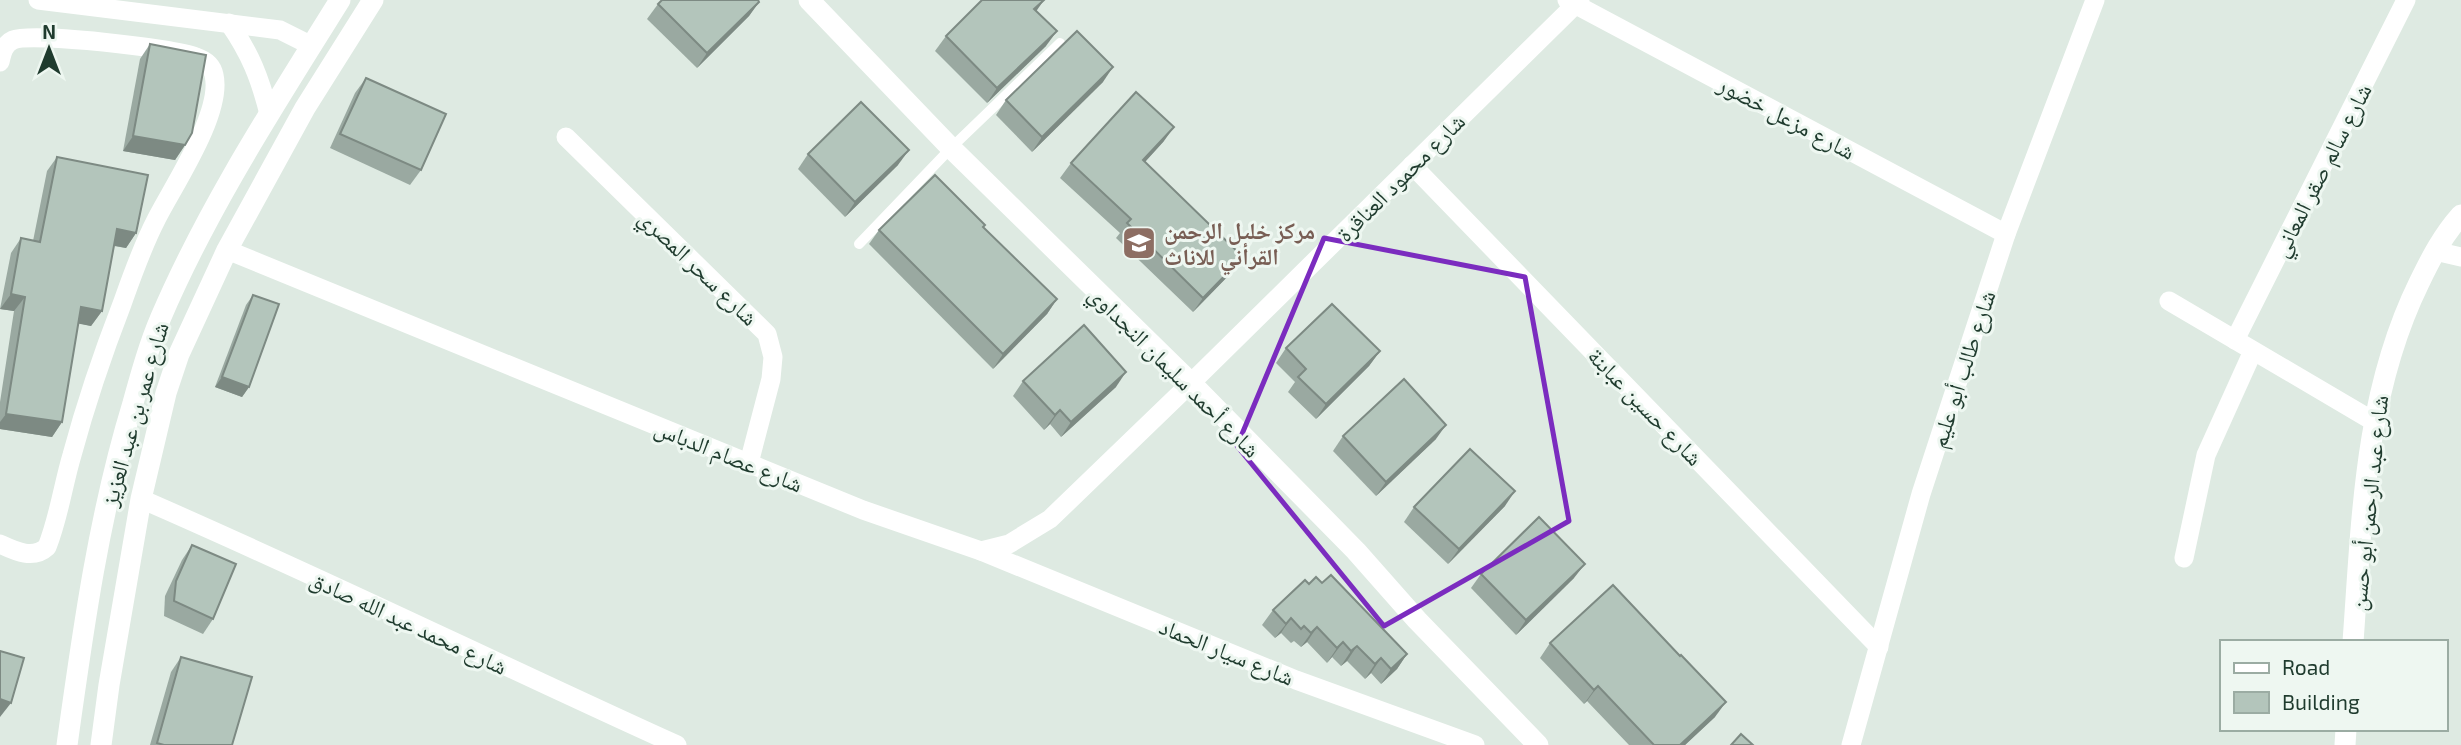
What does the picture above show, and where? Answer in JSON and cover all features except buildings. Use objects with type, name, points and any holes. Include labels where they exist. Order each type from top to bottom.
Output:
[{"type":"street","points":[[38,0],[280,30],[312,47]]},
{"type":"street","name":"شارع عمر بن عبد العزيز","points":[[67,745],[108,498],[125,428],[160,319],[226,187],[340,0]]},
{"type":"street","name":"شارع عمر بن عبد العزيز","points":[[101,745],[108,685],[141,499],[166,393],[180,354],[227,250],[305,108],[373,0]]},
{"type":"street","name":"شارع أحمد سليمان النجداوي","points":[[809,0],[951,148],[1191,383],[1356,551],[1433,638],[1538,745]]},
{"type":"street","name":"شارع طالب أبو عليم","points":[[1851,745],[1922,494],[2006,234],[2095,0]]},
{"type":"street","name":"شارع سالم صقر المعاني","points":[[2235,340],[2406,0]]},
{"type":"street","name":"شارع مزعل خضور","points":[[1575,1],[2006,234]]},
{"type":"street","name":"شارع محمود العناقرة","points":[[1191,383],[1575,1]]},
{"type":"street","points":[[229,23],[251,58],[269,114]]},
{"type":"street","points":[[0,62],[8,42],[39,37],[131,45],[180,53],[206,61],[215,78],[210,111],[199,140],[155,221],[99,364],[47,547],[32,554],[0,544]]},
{"type":"street","name":"شارع سحر المصري","points":[[566,137],[767,334],[773,356],[771,379],[749,463]]},
{"type":"street","name":"شارع حسين عبابنة","points":[[1412,165],[1879,647]]},
{"type":"street","name":"شارع عبد الرحمن أبو حسن","points":[[2353,640],[2364,494],[2373,421],[2383,376],[2411,299],[2435,251],[2461,215]]},
{"type":"street","name":"شارع عصام الدباس","points":[[227,250],[863,510],[981,551]]},
{"type":"street","points":[[2435,251],[2461,257]]},
{"type":"street","points":[[2169,301],[2373,421]]},
{"type":"street","points":[[2184,558],[2206,455],[2253,351]]},
{"type":"street","points":[[981,551],[1009,544],[1050,519],[1191,383]]},
{"type":"street","name":"شارع محمد عبد الله صادق","points":[[141,499],[247,545],[677,745]]},
{"type":"street","name":"شارع سيار الحماد","points":[[981,551],[1296,680],[1475,745]]},
{"type":"lane","points":[[859,244],[951,148],[1060,43]]},
{"type":"highlighted area","points":[[1324,238],[1525,277],[1569,521],[1384,626],[1237,446]]},
{"type":"place","name":"مركز خليل الرحمن القرأني للاناث","points":[[1139,243]]}]
